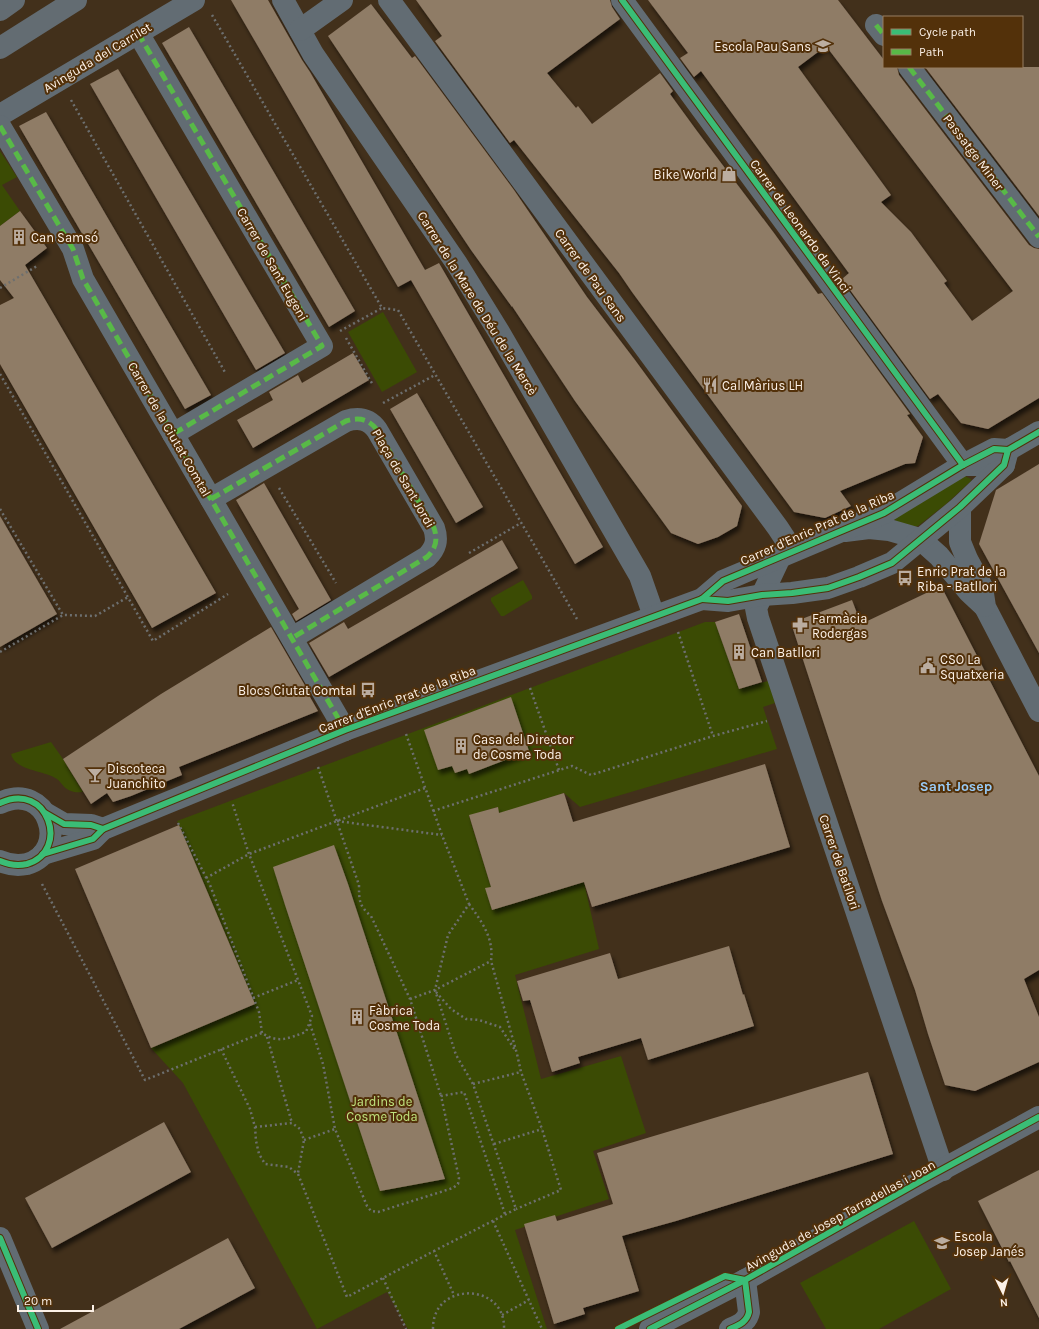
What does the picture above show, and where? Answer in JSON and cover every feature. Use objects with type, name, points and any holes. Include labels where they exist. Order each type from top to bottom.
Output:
[{"type":"main road","points":[[0,10],[14,0]]},
{"type":"main road","points":[[0,48],[76,0]]},
{"type":"street","name":"Carrer de la Mare de Déu de la Mercè","points":[[283,0],[313,54],[456,264],[499,332],[640,576],[654,616]]},
{"type":"street","points":[[300,30],[342,0]]},
{"type":"street","name":"Carrer de Pau Sans","points":[[389,0],[778,528],[786,554]]},
{"type":"street","name":"Carrer de Leonardo da Vinci","points":[[622,0],[963,465]]},
{"type":"street","name":"Avinguda del Carrilet","points":[[0,115],[138,33],[202,6]]},
{"type":"street","name":"Carrer de Sant Eugeni","points":[[138,33],[322,346],[174,434]]},
{"type":"street","name":"Passatge Miner","points":[[910,68],[1039,237]]},
{"type":"street","name":"Carrer de la Ciutat Comtal","points":[[0,126],[73,249],[83,279],[345,730]]},
{"type":"street","name":"Plaça de Sant Jordi","points":[[211,499],[346,421],[354,418],[369,421],[377,430],[434,528],[437,540],[433,551],[427,557],[292,638]]},
{"type":"street","name":"Carrer d'Enric Prat de la Riba","points":[[702,599],[728,601],[762,595],[828,588],[892,563],[920,538],[960,507],[1006,457],[1039,432]]},
{"type":"street","name":"Carrer d'Enric Prat de la Riba","points":[[10,863],[33,862],[43,854],[93,839],[103,829],[345,730],[702,599],[723,581],[884,513],[963,465],[994,449],[1006,457]]},
{"type":"street","points":[[960,507],[960,542],[982,587],[985,607],[1039,712]]},
{"type":"street","points":[[839,531],[869,528],[888,530],[920,538],[939,556],[969,592],[985,607]]},
{"type":"street","name":"Carrer de Batllori","points":[[786,554],[756,608],[758,618],[943,1170]]},
{"type":"street","points":[[3,798],[23,799],[36,803],[46,813],[64,824],[90,825],[103,829]]},
{"type":"street","points":[[43,854],[49,842],[51,829],[46,813]]},
{"type":"street","points":[[0,875],[10,863]]},
{"type":"street","name":"Avinguda de Josep Tarradellas i Joan","points":[[650,1329],[745,1280],[1039,1118]]},
{"type":"street","points":[[0,1238],[38,1329]]},
{"type":"street","points":[[730,1329],[748,1318],[749,1312],[745,1280]]},
{"type":"path","points":[[202,6],[382,308]]},
{"type":"path","points":[[68,95],[229,380]]},
{"type":"path","points":[[0,288],[37,266]]},
{"type":"path","points":[[335,334],[382,308],[398,310],[577,619]]},
{"type":"path","points":[[345,337],[373,385]]},
{"type":"path","points":[[0,374],[153,641],[228,594]]},
{"type":"path","points":[[383,403],[435,375]]},
{"type":"path","points":[[276,483],[337,584]]},
{"type":"path","points":[[0,509],[63,615]]},
{"type":"path","points":[[469,553],[521,523]]},
{"type":"path","points":[[0,652],[63,615],[95,616],[128,597]]},
{"type":"path","points":[[678,632],[713,736]]},
{"type":"path","points":[[530,687],[559,770]]},
{"type":"path","points":[[433,811],[572,766],[591,775],[713,736],[768,721]]},
{"type":"path","points":[[221,1049],[250,1109],[255,1127],[259,1154],[265,1164],[289,1166],[298,1174],[347,1297],[505,1214],[561,1190],[542,1129],[521,1072],[492,961],[492,950],[485,928],[469,904],[442,836],[406,734]]},
{"type":"path","points":[[310,1023],[323,1064],[335,1129],[367,1206],[371,1212],[378,1212],[453,1188],[458,1184],[459,1178],[441,1096],[410,999],[371,916],[363,910],[359,898],[359,885],[318,767]]},
{"type":"path","points":[[206,878],[249,854],[425,788]]},
{"type":"path","points":[[232,800],[249,854],[312,1016],[306,1032],[282,1040],[262,1033]]},
{"type":"path","points":[[177,821],[210,885],[259,1012],[262,1033]]},
{"type":"path","points":[[337,821],[442,836]]},
{"type":"path","points":[[39,878],[145,1080],[262,1033]]},
{"type":"path","points":[[469,904],[448,935],[435,990],[456,1055],[473,1084],[516,1209]]},
{"type":"path","points":[[410,999],[435,990],[492,961]]},
{"type":"path","points":[[253,998],[298,980]]},
{"type":"path","points":[[435,990],[451,1010],[466,1019],[479,1020],[500,1028],[517,1054]]},
{"type":"path","points":[[267,1036],[292,1123],[300,1130],[304,1140],[298,1174]]},
{"type":"path","points":[[473,1084],[521,1072]]},
{"type":"path","points":[[441,1096],[464,1092],[505,1214]]},
{"type":"path","points":[[255,1127],[292,1123]]},
{"type":"path","points":[[304,1140],[335,1129]]},
{"type":"path","points":[[494,1144],[542,1129]]},
{"type":"path","points":[[493,1221],[542,1329]]},
{"type":"path","points":[[434,1251],[454,1295]]},
{"type":"path","points":[[383,1278],[406,1329]]},
{"type":"path","points":[[433,1329],[435,1317],[439,1308],[446,1301],[454,1295],[473,1292],[491,1300],[498,1307],[502,1315],[504,1329]]},
{"type":"path","points":[[502,1315],[529,1300]]},
{"type":"green space","points":[[0,151],[17,177],[2,185],[20,211],[0,226]]},
{"type":"green space","points":[[383,312],[417,372],[382,392],[348,332]]},
{"type":"green space","points":[[965,476],[971,479],[971,481],[946,504],[918,526],[904,525],[893,518]]},
{"type":"green space","points":[[523,580],[532,596],[532,599],[504,616],[501,616],[491,601],[491,598]]},
{"type":"green space","name":"Jardins de Cosme Toda","points":[[705,622],[715,622],[739,689],[768,681],[775,703],[763,707],[777,749],[580,807],[564,793],[529,804],[501,819],[497,807],[469,816],[491,887],[486,889],[492,910],[584,882],[599,949],[515,975],[541,1079],[621,1056],[646,1133],[593,1151],[609,1199],[515,1230],[547,1329],[408,1329],[387,1292],[317,1329],[183,1083],[151,1048],[255,1004],[177,821]]},
{"type":"green space","points":[[51,742],[83,792],[74,792],[69,790],[57,779],[18,764],[11,754]]},
{"type":"green space","points":[[914,1221],[951,1289],[879,1329],[826,1329],[800,1283]]},
{"type":"building","points":[[231,0],[268,0],[425,270],[439,263],[603,547],[575,564],[411,280],[398,287]]},
{"type":"building","points":[[416,0],[610,0],[612,7],[620,19],[547,73],[576,108],[578,106],[592,124],[660,73],[673,91],[670,94],[697,131],[818,294],[822,293],[910,414],[907,415],[923,437],[915,463],[905,464],[840,491],[851,506],[825,518],[794,512],[619,273],[514,140],[510,143],[435,41],[442,36]]},
{"type":"building","points":[[648,0],[838,0],[883,59],[883,68],[897,68],[899,75],[1029,245],[1039,249],[1039,398],[988,429],[961,423],[938,394],[930,399],[842,279],[849,273],[701,71],[694,77],[680,58],[688,53]],"holes":[[[826,46],[1013,291],[972,321],[944,283],[947,281],[911,232],[881,202],[891,195],[798,67]]]},
{"type":"building","points":[[371,4],[412,58],[415,56],[514,190],[587,297],[742,506],[737,526],[718,537],[698,544],[671,533],[575,401],[512,306],[471,250],[328,36]]},
{"type":"building","points":[[189,27],[355,311],[329,327],[162,43]]},
{"type":"building","points":[[1039,67],[1039,216],[926,68]]},
{"type":"building","points":[[118,69],[285,353],[256,370],[90,84]]},
{"type":"building","points":[[46,112],[211,395],[185,409],[19,126]]},
{"type":"building","points":[[20,211],[47,248],[25,265],[216,593],[152,628],[0,364],[0,305],[14,298],[0,280],[0,226]]},
{"type":"building","points":[[353,353],[369,380],[253,448],[237,420],[273,400],[269,392],[298,375],[302,383]]},
{"type":"building","points":[[417,393],[483,507],[456,523],[390,409]]},
{"type":"building","points":[[1039,464],[1039,653],[979,544],[996,490]]},
{"type":"building","points":[[264,483],[331,600],[296,621],[292,614],[299,609],[236,500]]},
{"type":"building","points":[[0,516],[57,614],[0,647]]},
{"type":"building","points":[[502,540],[518,568],[329,677],[309,643],[344,622],[348,629]]},
{"type":"building","points":[[941,586],[1039,776],[1039,970],[1024,979],[1039,1017],[1039,1062],[975,1091],[945,1085],[915,990],[882,901],[791,623],[852,600],[861,624]]},
{"type":"building","name":"Can Batllori","points":[[739,614],[762,682],[739,689],[715,622]]},
{"type":"building","points":[[271,627],[318,711],[179,767],[182,775],[131,796],[113,802],[107,793],[91,804],[63,759],[161,694]]},
{"type":"building","name":"Casa del Director de Cosme Toda","points":[[511,697],[529,751],[469,774],[467,769],[455,773],[452,766],[438,770],[424,730]]},
{"type":"building","points":[[765,764],[790,847],[592,907],[584,882],[492,910],[485,888],[491,887],[469,815],[498,807],[499,813],[564,793],[573,822]]},
{"type":"building","points":[[179,825],[255,1004],[151,1048],[75,869]]},
{"type":"building","name":"Fàbrica Cosme Toda","points":[[334,845],[445,1179],[380,1191],[273,867]]},
{"type":"building","points":[[729,946],[743,995],[744,994],[754,1026],[648,1060],[641,1038],[578,1057],[580,1063],[552,1072],[530,1000],[523,1001],[517,981],[610,953],[618,979]]},
{"type":"building","points":[[868,1072],[893,1154],[676,1221],[622,1236],[639,1291],[583,1308],[585,1314],[554,1324],[524,1224],[555,1215],[557,1221],[613,1204],[597,1153]]},
{"type":"building","points":[[164,1122],[191,1172],[52,1248],[25,1198]]},
{"type":"building","points":[[1039,1170],[1039,1318],[978,1201]]},
{"type":"building","points":[[228,1238],[255,1288],[179,1329],[60,1329]]},
{"type":"marked path","points":[[876,25],[883,34]]},
{"type":"marked path","points":[[138,33],[322,346],[173,434]]},
{"type":"marked path","points":[[910,68],[1039,237]]},
{"type":"marked path","points":[[0,126],[73,249],[83,279],[345,730]]},
{"type":"marked path","points":[[211,499],[346,421],[355,419],[367,421],[377,430],[434,528],[436,536],[434,547],[427,557],[292,638]]},
{"type":"cycle path","points":[[622,0],[963,465]]},
{"type":"cycle path","points":[[43,854],[93,839],[103,829],[345,730],[702,599],[723,581],[884,513],[963,465],[994,449],[1008,450],[1039,432]]},
{"type":"cycle path","points":[[702,599],[728,601],[762,595],[828,588],[892,563],[960,507],[1004,465],[1008,450]]},
{"type":"cycle path","points":[[0,803],[17,798],[31,801],[41,809],[48,820],[50,833],[48,846],[40,857],[23,865],[13,865],[0,861]]},
{"type":"cycle path","points":[[45,813],[64,824],[91,825],[103,829]]},
{"type":"cycle path","points":[[650,1329],[745,1280],[921,1181],[1039,1117]]},
{"type":"cycle path","points":[[0,1238],[38,1329]]},
{"type":"cycle path","points":[[618,1329],[725,1276],[745,1280]]},
{"type":"cycle path","points":[[730,1329],[742,1323],[749,1312],[745,1280]]},
{"type":"place","name":"Escola Pau Sans","points":[[823,46]]},
{"type":"place","name":"Bike World","points":[[729,174]]},
{"type":"place","name":"Can Samsó","points":[[19,237]]},
{"type":"place","name":"Cal Màrius LH","points":[[710,385]]},
{"type":"place","name":"Enric Prat de la Riba - Batllori","points":[[905,578]]},
{"type":"place","name":"Farmàcia Rodergas","points":[[800,625]]},
{"type":"place","name":"Can Batllori","points":[[739,652]]},
{"type":"place","name":"CSO La Squatxeria","points":[[928,666]]},
{"type":"place","name":"Blocs Ciutat Comtal","points":[[368,690]]},
{"type":"place","name":"Casa del Director de Cosme Toda","points":[[461,746]]},
{"type":"place","name":"Discoteca Juanchito","points":[[95,775]]},
{"type":"place","name":"Fàbrica Cosme Toda","points":[[357,1017]]},
{"type":"place","name":"Escola Josep Janés","points":[[942,1243]]},
{"type":"district","name":"Sant Josep","points":[[956,786]]}]
